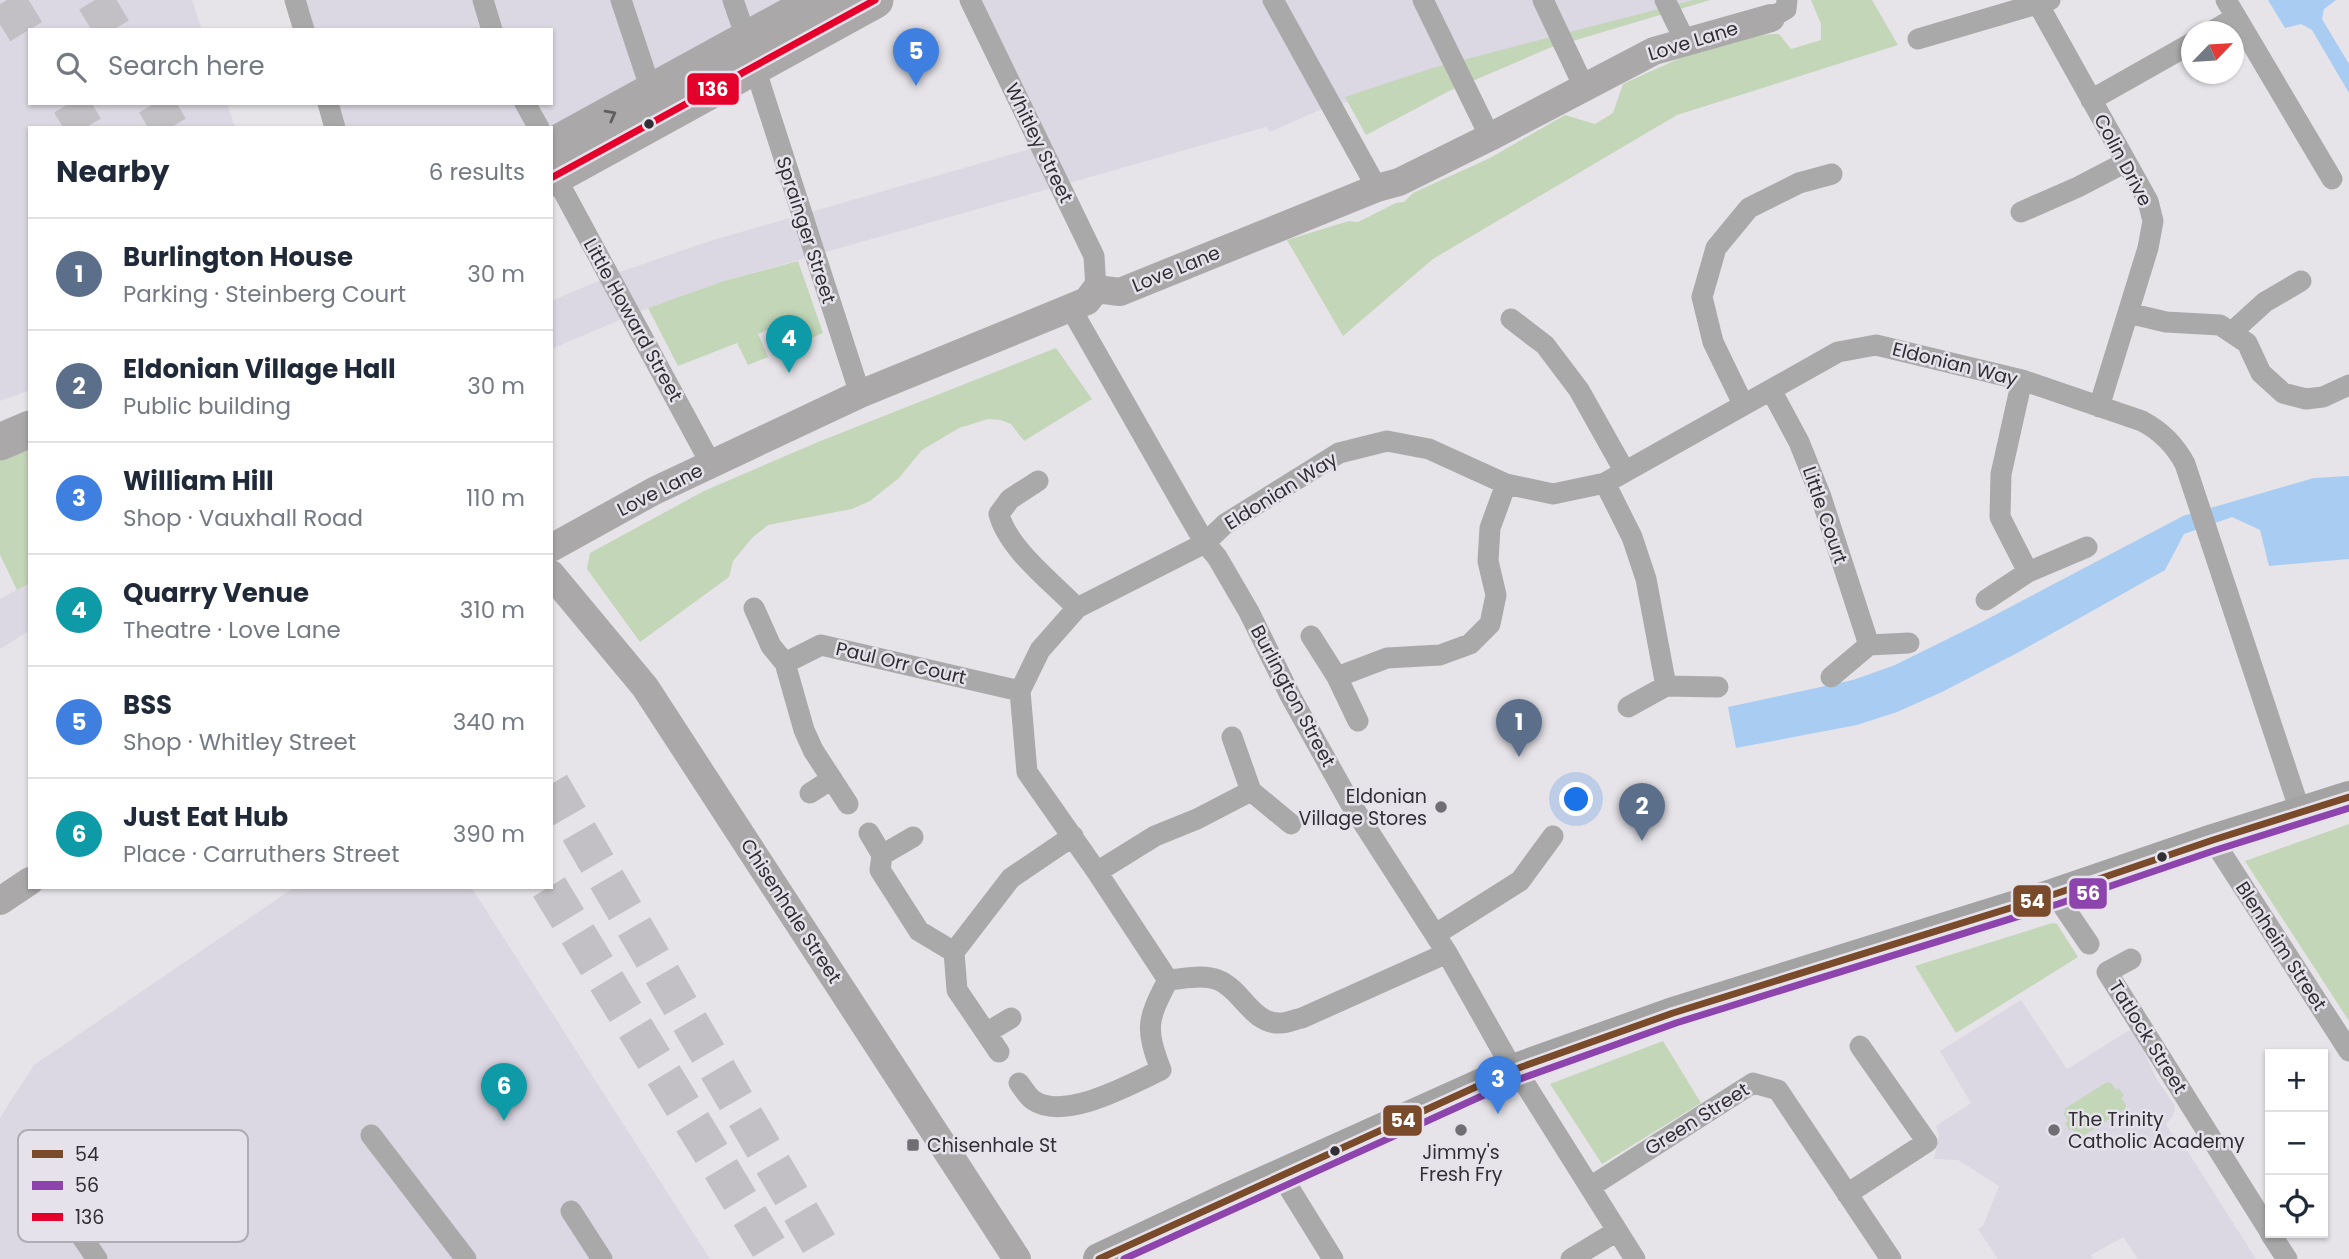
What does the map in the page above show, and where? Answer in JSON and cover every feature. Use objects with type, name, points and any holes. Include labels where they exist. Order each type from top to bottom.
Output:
[{"type":"highway","points":[[553,167],[750,53],[820,0]]},
{"type":"highway","points":[[553,167],[652,93],[875,0]]},
{"type":"highway","points":[[0,417],[28,406]]},
{"type":"highway","points":[[0,442],[28,430]]},
{"type":"main road","points":[[1099,1259],[1513,1070],[1673,1013],[2055,894],[2349,797]]},
{"type":"street","points":[[295,0],[303,28]]},
{"type":"street","points":[[482,0],[491,28]]},
{"type":"street","points":[[621,0],[652,93]]},
{"type":"street","name":"Sprainger Street","points":[[733,0],[860,394]]},
{"type":"street","name":"Whitley Street","points":[[970,0],[1094,256],[1096,289]]},
{"type":"street","points":[[1273,0],[1377,188]]},
{"type":"street","points":[[1423,0],[1490,137]]},
{"type":"street","points":[[1543,0],[1584,87]]},
{"type":"street","points":[[1665,0],[1685,41]]},
{"type":"street","points":[[1918,39],[2045,2]]},
{"type":"street","name":"Colin Drive","points":[[2045,2],[2091,100],[2148,201],[2153,221],[2099,407]]},
{"type":"street","points":[[2231,8],[2332,179]]},
{"type":"street","name":"Love Lane","points":[[553,547],[654,491],[860,394],[1087,301],[1096,289],[1120,292],[1377,188],[1399,182],[1654,51],[1779,9]]},
{"type":"street","points":[[2091,100],[2181,49]]},
{"type":"street","points":[[329,105],[334,126]]},
{"type":"street","points":[[526,105],[539,126]]},
{"type":"street","points":[[2021,212],[2126,162]]},
{"type":"street","name":"Little Howard Street","points":[[553,167],[711,464]]},
{"type":"street","points":[[1743,404],[1713,342],[1702,297],[1716,248],[1749,208],[1799,183],[1832,174]]},
{"type":"street","points":[[2232,332],[2265,302],[2301,281]]},
{"type":"street","name":"Burlington Street","points":[[1070,307],[1205,543],[1217,557],[1249,612],[1291,697],[1349,801],[1436,934],[1513,1070],[1527,1087],[1635,1259]]},
{"type":"street","points":[[2128,313],[2166,322],[2220,325],[2247,343],[2261,373],[2283,393],[2306,399],[2323,397],[2349,385]]},
{"type":"street","points":[[1511,319],[1545,345],[1573,381],[1625,472]]},
{"type":"street","name":"Eldonian Way","points":[[1020,691],[1040,650],[1077,608],[1205,543],[1225,524],[1339,453],[1387,441],[1429,449],[1506,484],[1553,494],[1605,483],[1838,352],[1876,345],[2022,380],[2141,421],[2154,427],[2177,450],[2185,464],[2196,504],[2300,811]]},
{"type":"street","points":[[2022,380],[2001,474],[2000,517],[2028,572]]},
{"type":"street","name":"Little Court","points":[[1771,390],[1799,442],[1821,496],[1869,645]]},
{"type":"street","points":[[1038,481],[1010,499],[999,514],[1003,529],[1016,546],[1077,608]]},
{"type":"street","points":[[1605,483],[1632,537],[1646,579],[1666,686]]},
{"type":"street","points":[[1337,677],[1387,658],[1450,651],[1470,644],[1490,624],[1496,595],[1488,561],[1490,528],[1506,484]]},
{"type":"street","points":[[1986,600],[2028,572],[2087,547]]},
{"type":"street","name":"Chisenhale Street","points":[[553,576],[645,687],[1017,1259]]},
{"type":"street","points":[[754,608],[771,646],[785,663],[804,730],[813,750],[848,804]]},
{"type":"street","points":[[1311,636],[1337,677],[1358,721]]},
{"type":"street","points":[[1831,677],[1869,645],[1909,643]]},
{"type":"street","name":"Paul Orr Court","points":[[785,663],[821,645],[1020,691]]},
{"type":"street","points":[[1628,708],[1666,686],[1718,687]]},
{"type":"street","points":[[1020,691],[1027,772],[1073,836],[1168,980]]},
{"type":"street","points":[[1232,737],[1251,791],[1291,824]]},
{"type":"street","points":[[810,793],[832,779]]},
{"type":"street","points":[[1097,872],[1155,836],[1197,819],[1251,791]]},
{"type":"street","points":[[869,833],[883,855],[880,870],[919,931],[954,952]]},
{"type":"street","points":[[883,855],[913,836]]},
{"type":"street","points":[[999,1052],[957,990],[954,952],[1011,878],[1073,836]]},
{"type":"street","points":[[1436,934],[1520,881],[1553,836]]},
{"type":"street","name":"Blenheim Street","points":[[2213,840],[2349,1051]]},
{"type":"street","points":[[0,901],[28,882]]},
{"type":"street","points":[[2055,894],[2089,944]]},
{"type":"street","points":[[1168,980],[1206,977],[1220,981],[1231,988],[1256,1015],[1280,1024],[1302,1018],[1447,953]]},
{"type":"street","name":"Tatlock Street","points":[[2131,959],[2107,972],[2265,1225]]},
{"type":"street","points":[[1019,1083],[1034,1101],[1053,1106],[1069,1106],[1087,1103],[1161,1070],[1149,1029],[1151,1013],[1168,980]]},
{"type":"street","points":[[986,1033],[1011,1018]]},
{"type":"street","points":[[1847,1194],[1927,1142],[1860,1046]]},
{"type":"street","name":"Green Street","points":[[1590,1187],[1753,1083],[1778,1090],[1891,1259]]},
{"type":"street","points":[[370,1135],[466,1259]]},
{"type":"street","points":[[1281,1175],[1333,1259]]},
{"type":"street","points":[[571,1211],[592,1255]]},
{"type":"street","points":[[1571,1259],[1617,1231]]},
{"type":"street","name":"Tatlock Street","points":[[2273,1238],[2287,1259]]},
{"type":"street","points":[[85,1242],[97,1259]]},
{"type":"shaded area","points":[[0,0],[192,0],[201,28],[28,28],[28,105],[228,105],[234,126],[28,126],[28,391],[0,401]]},
{"type":"shaded area","points":[[295,0],[814,0],[553,127],[334,126],[329,105],[553,105],[553,28],[303,28]]},
{"type":"shaded area","points":[[970,0],[1710,0],[1549,48],[1449,91],[1366,135],[1348,102],[1317,111],[1270,132],[1266,127],[724,281],[648,308],[553,348],[553,300],[620,272],[713,240],[1041,146]]},
{"type":"shaded area","points":[[28,584],[28,631],[0,649],[0,599]]},
{"type":"shaded area","points":[[292,889],[472,889],[710,1259],[0,1259],[0,1118],[34,1065]]},
{"type":"shaded area","name":"The Trinity Catholic Academy","points":[[2021,1000],[2067,1069],[2133,1028],[2156,1078],[2175,1106],[2173,1116],[2166,1124],[2180,1149],[2188,1152],[2256,1259],[2138,1259],[2123,1237],[2091,1255],[2093,1259],[1998,1259],[1978,1229],[1983,1226],[1999,1186],[1958,1160],[1934,1159],[1939,1135],[1936,1126],[1971,1103],[1940,1051]]},
{"type":"green space","points":[[1693,0],[1710,0],[1549,48],[1449,91],[1366,135],[1345,97],[1436,67]]},
{"type":"green space","points":[[1811,0],[1872,0],[1898,45],[1677,115],[1433,259],[1343,336],[1287,240],[1349,221],[1358,222],[1396,203],[1404,202],[1413,193],[1490,158],[1565,115],[1595,124],[1613,113],[1623,84],[1699,51],[1759,35],[1779,34],[1791,49],[1821,40],[1821,24]]},
{"type":"green space","points":[[798,261],[823,333],[791,347],[781,324],[758,334],[768,357],[748,365],[737,343],[678,366],[648,308],[724,281]]},
{"type":"green space","points":[[1056,348],[1092,399],[1024,441],[1011,424],[1000,420],[988,419],[959,428],[922,450],[899,478],[870,501],[852,509],[768,525],[752,538],[733,561],[729,577],[640,642],[587,569],[590,553],[704,491],[818,442]]},
{"type":"green space","points":[[28,443],[28,584],[17,590],[0,555],[0,455]]},
{"type":"green space","points":[[2349,824],[2349,1021],[2245,861]]},
{"type":"green space","points":[[2052,923],[2057,924],[2078,957],[1956,1033],[1915,966]]},
{"type":"green space","points":[[1663,1041],[1701,1103],[1602,1164],[1550,1084]]},
{"type":"green space","points":[[2107,1082],[2116,1090],[2119,1088],[2124,1096],[2121,1098],[2126,1105],[2125,1109],[2083,1136],[2077,1135],[2072,1129],[2069,1130],[2065,1123],[2068,1121],[2064,1114],[2066,1108]]},
{"type":"water","points":[[2268,0],[2336,0],[2324,9],[2322,19],[2349,64],[2349,93],[2312,30],[2301,24],[2285,28]]},
{"type":"water","points":[[2349,476],[2349,559],[2269,566],[2260,530],[2232,517],[2184,534],[2165,570],[1942,692],[1897,712],[1857,725],[1736,748],[1728,707],[1853,680],[1895,665],[2183,516],[2314,478]]},
{"type":"tunnel","points":[[7,0],[28,35]]},
{"type":"tunnel","points":[[95,0],[112,28]]},
{"type":"tunnel","points":[[71,105],[84,126]]},
{"type":"tunnel","points":[[156,105],[169,126]]},
{"type":"tunnel","points":[[553,787],[828,1259]]},
{"type":"tunnel","points":[[550,889],[776,1259]]},
{"type":"transit line","name":"136","points":[[553,177],[875,0]]},
{"type":"transit line","name":"54","points":[[1099,1259],[1513,1070],[1673,1013],[2055,894],[2349,797]]},
{"type":"transit line","name":"56","points":[[1124,1259],[1517,1080],[1676,1023],[2058,904],[2349,808]]},
{"type":"place","name":"BSS","points":[[916,86]]},
{"type":"place","name":"Quarry Venue","points":[[789,373]]},
{"type":"place","name":"Burlington House","points":[[1519,757]]},
{"type":"place","name":"Eldonian Village Stores","points":[[1441,807]]},
{"type":"place","name":"Eldonian Village Hall","points":[[1642,841]]},
{"type":"place","name":"William Hill","points":[[1498,1114]]},
{"type":"place","name":"Just Eat Hub","points":[[504,1121]]},
{"type":"place","name":"Jimmy's Fresh Fry","points":[[1461,1130]]},
{"type":"place","name":"The Trinity Catholic Academy","points":[[2054,1130]]},
{"type":"place","name":"Chisenhale St","points":[[913,1145]]}]
